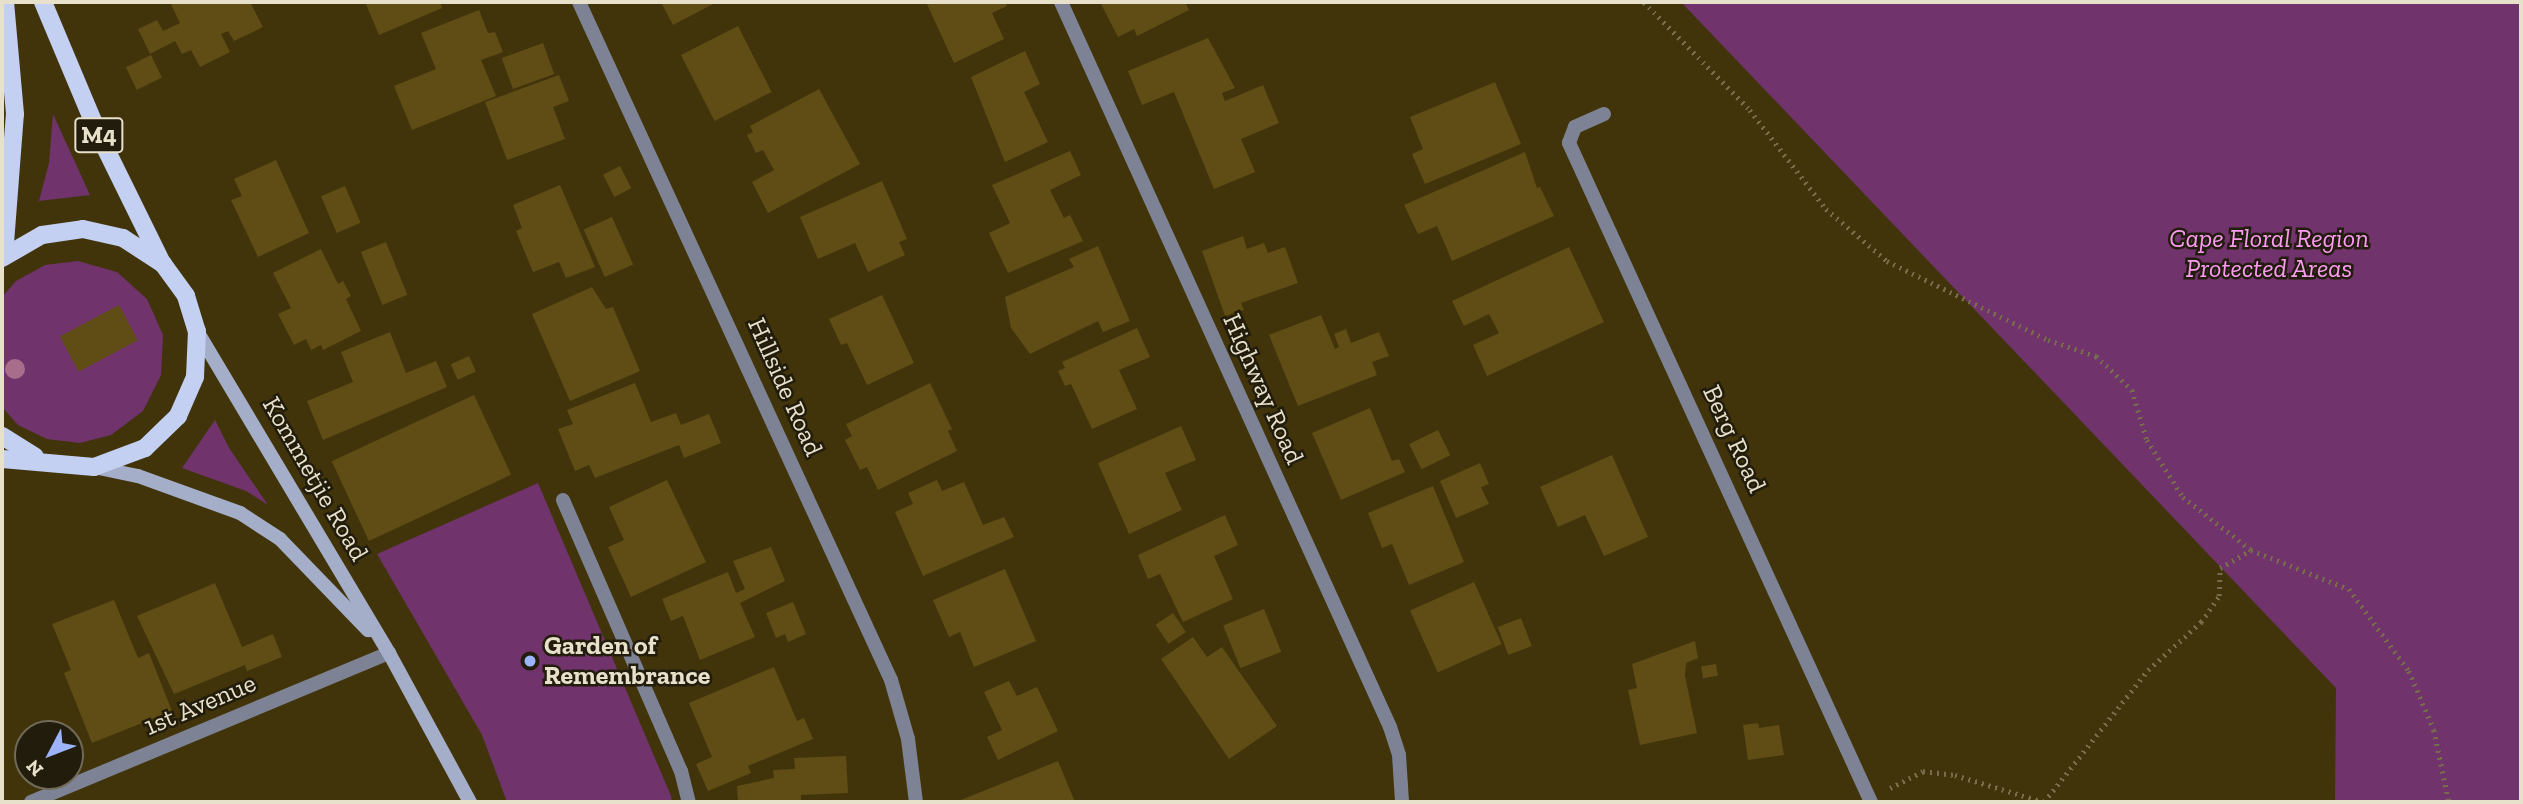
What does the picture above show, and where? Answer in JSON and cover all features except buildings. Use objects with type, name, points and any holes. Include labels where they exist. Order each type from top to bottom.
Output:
[{"type":"main road","name":"M4","points":[[3,257],[15,114],[5,2]]},
{"type":"main road","name":"M4","points":[[2,459],[94,467],[145,448],[177,416],[195,377],[197,331],[186,296],[163,264],[98,133],[43,2]]},
{"type":"main road","name":"M4","points":[[3,257],[42,235],[83,229],[123,238],[163,264]]},
{"type":"main road","name":"Kommetjie Road","points":[[197,331],[389,653],[470,802]]},
{"type":"main road","name":"M4","points":[[2,436],[16,449],[54,465]]},
{"type":"main road","name":"Kommetjie Road","points":[[94,467],[138,476],[240,513],[280,539],[389,653]]},
{"type":"street","name":"Hillside Road","points":[[579,2],[891,680],[908,739],[916,802]]},
{"type":"street","name":"Highway Road","points":[[1061,2],[1390,727],[1399,755],[1402,802]]},
{"type":"street","name":"Berg Road","points":[[1604,114],[1575,127],[1569,143],[1871,802]]},
{"type":"street","points":[[563,500],[681,771],[689,802]]},
{"type":"street","name":"1st Avenue","points":[[31,802],[389,653]]},
{"type":"path","points":[[1644,2],[1750,110],[1826,209],[1887,261],[2048,340],[2096,356],[2132,390],[2147,440],[2183,497],[2251,550],[2349,589],[2409,671],[2434,730],[2449,802]]},
{"type":"path","points":[[1871,802],[1923,771],[1955,775],[2044,802],[2148,670],[2200,622],[2219,596],[2220,568],[2251,550]]},
{"type":"green space","name":"Cape Floral Region Protected Areas","points":[[1681,2],[2521,2],[2521,802],[2335,802],[2336,688]]},
{"type":"green space","points":[[53,114],[90,195],[39,201],[49,163]]},
{"type":"green space","points":[[78,261],[117,272],[147,299],[163,335],[161,375],[143,411],[111,435],[80,443],[47,439],[18,425],[2,407],[2,297],[16,281],[45,265]]},
{"type":"green space","points":[[215,420],[229,448],[268,505],[246,491],[182,468]]},
{"type":"green space","points":[[538,483],[672,802],[507,802],[482,735],[377,554]]},
{"type":"place","name":"Garden of Remembrance","points":[[530,661]]}]
